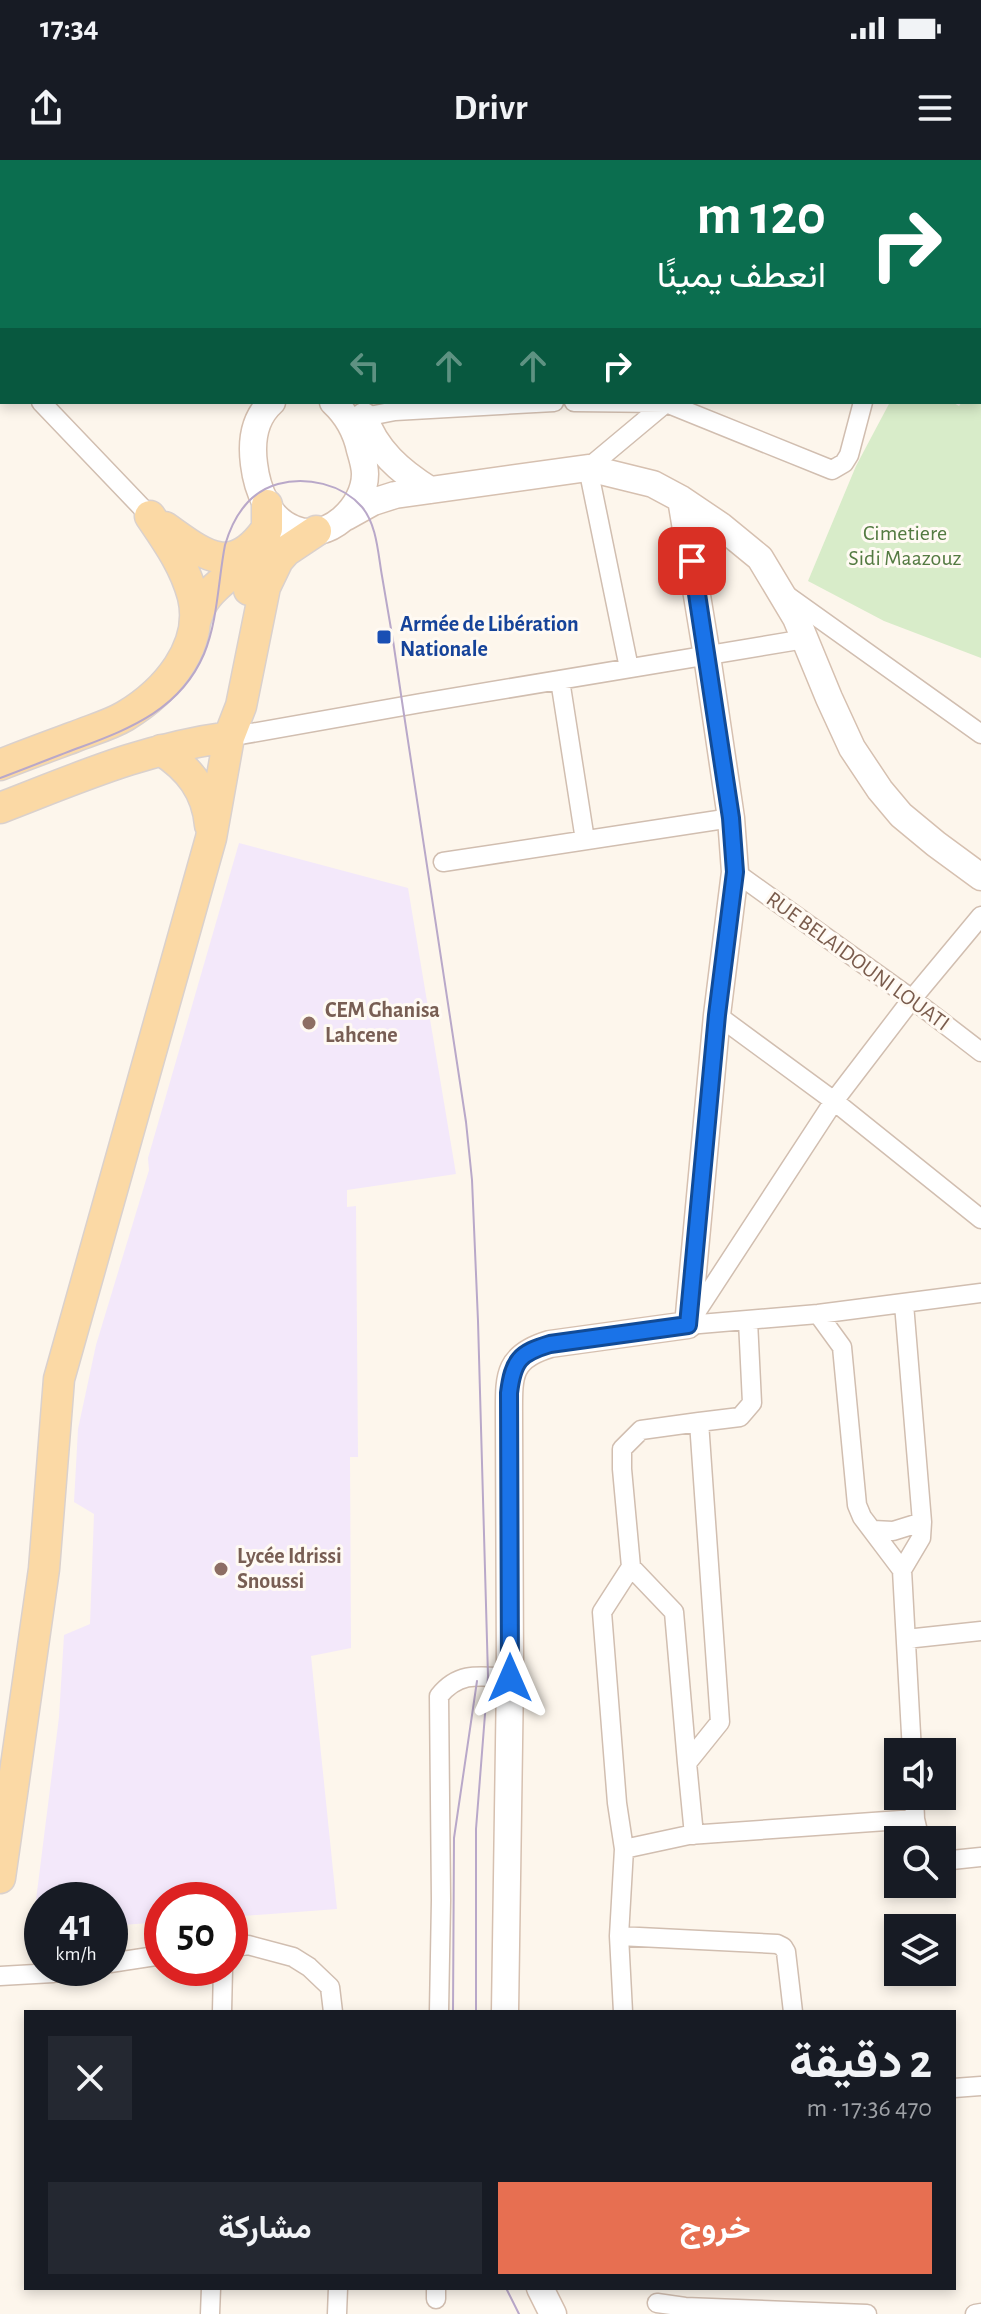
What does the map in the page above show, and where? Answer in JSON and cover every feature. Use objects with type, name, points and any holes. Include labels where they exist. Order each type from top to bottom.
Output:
[{"type":"main road","points":[[229,737],[226,704],[264,528],[254,458],[255,431],[264,407]]},
{"type":"main road","points":[[346,517],[357,503],[365,473],[349,413]]},
{"type":"main road","points":[[349,413],[380,449],[430,490]]},
{"type":"main road","points":[[361,453],[388,481],[430,490]]},
{"type":"main road","points":[[0,1878],[44,1569],[59,1379],[211,838],[229,737],[241,706],[265,587],[270,573],[286,551],[316,531],[384,498],[588,468],[653,484],[721,526],[760,558],[783,592],[852,748],[880,790],[901,815],[981,877]]},
{"type":"main road","points":[[505,2010],[511,1377],[518,1361],[529,1350],[550,1344],[688,1325],[717,1015],[735,872],[731,818],[681,499]]},
{"type":"main road","points":[[150,516],[202,553],[222,558],[249,550],[276,517],[293,529],[316,531]]},
{"type":"main road","points":[[150,516],[188,581],[194,600],[195,622]]},
{"type":"main road","points":[[0,765],[122,718],[161,689],[186,655],[202,604],[249,561],[264,528]]},
{"type":"main road","points":[[0,808],[120,761],[188,743],[229,737]]},
{"type":"main road","points":[[161,750],[179,761],[204,796],[211,838]]},
{"type":"main road","points":[[541,2290],[553,2314]]},
{"type":"street","points":[[43,404],[150,516]]},
{"type":"street","points":[[349,413],[519,404]]},
{"type":"street","points":[[629,668],[588,468],[665,404]]},
{"type":"street","points":[[668,404],[832,470],[844,463],[849,455],[862,404]]},
{"type":"street","points":[[783,592],[981,734]]},
{"type":"street","points":[[229,737],[805,639]]},
{"type":"street","points":[[560,680],[585,840]]},
{"type":"street","points":[[443,862],[731,818]]},
{"type":"street","name":"RUE BELAIDOUNI LOUATI","points":[[735,872],[981,1052]]},
{"type":"street","points":[[688,1325],[834,1101],[981,916]]},
{"type":"street","points":[[717,1015],[834,1101],[981,1219]]},
{"type":"street","points":[[688,1325],[818,1314],[981,1293]]},
{"type":"street","points":[[902,1570],[921,1538],[922,1522],[904,1304]]},
{"type":"street","points":[[818,1314],[842,1347],[857,1505],[862,1517],[902,1570],[911,1738]]},
{"type":"street","points":[[623,2010],[619,1936],[624,1849],[617,1803],[602,1612],[631,1567],[622,1449],[641,1430],[740,1417],[752,1403],[748,1321]]},
{"type":"street","points":[[687,1763],[720,1722],[699,1422]]},
{"type":"street","points":[[873,1530],[893,1531],[922,1522]]},
{"type":"street","points":[[631,1567],[674,1612],[694,1835]]},
{"type":"street","points":[[906,1639],[981,1631]]},
{"type":"street","points":[[439,2010],[439,1696],[448,1684],[462,1677],[510,1678]]},
{"type":"street","points":[[915,1810],[917,1826]]},
{"type":"street","points":[[624,1849],[694,1835],[915,1819]]},
{"type":"street","points":[[956,1860],[981,1857]]},
{"type":"street","points":[[619,1936],[777,1944],[786,1952],[793,2010]]},
{"type":"street","points":[[248,1945],[293,1957],[309,1967],[330,1987],[333,2010]]},
{"type":"street","points":[[0,1976],[24,1975]]},
{"type":"street","points":[[222,2010],[223,1986]]},
{"type":"street","points":[[956,2088],[981,2086]]},
{"type":"street","points":[[210,2314],[211,2290]]},
{"type":"street","points":[[337,2314],[338,2290]]},
{"type":"street","points":[[657,2302],[685,2307],[867,2314]]},
{"type":"shaded area","name":"Lycée Idrissi Snoussi","points":[[239,843],[408,888],[456,1174],[347,1190],[347,1207],[356,1206],[358,1457],[350,1457],[351,1648],[311,1656],[337,1909],[248,1916],[248,1882],[144,1882],[144,1923],[128,1925],[128,1882],[38,1882],[59,1717],[64,1635],[90,1624],[94,1514],[74,1502],[78,1429],[96,1345],[149,1170],[148,1158]]},
{"type":"green space","name":"Cimetiere Sidi Maazouz","points":[[889,404],[981,404],[981,658],[884,621],[808,581],[856,466]]},
{"type":"tram line","points":[[0,778],[136,723],[153,714],[182,689],[194,673],[209,641],[228,535],[244,507],[259,493],[278,484],[312,482],[334,488],[362,507],[371,522],[376,540],[391,626],[466,1122],[472,1180],[488,1676],[476,1829],[476,2010]]},
{"type":"tram line","points":[[453,2010],[454,1838],[477,1681]]},
{"type":"tram line","points":[[507,2290],[519,2314]]},
{"type":"place","name":"Armée de Libération Nationale","points":[[384,637]]},
{"type":"place","name":"CEM Ghanisa Lahcene","points":[[309,1023]]},
{"type":"place","name":"Lycée Idrissi Snoussi","points":[[221,1569]]},
{"type":"route","points":[[510,1678],[509,1393],[511,1377],[518,1361],[529,1350],[550,1344],[688,1325],[717,1015],[735,872],[731,818],[692,561]]}]
